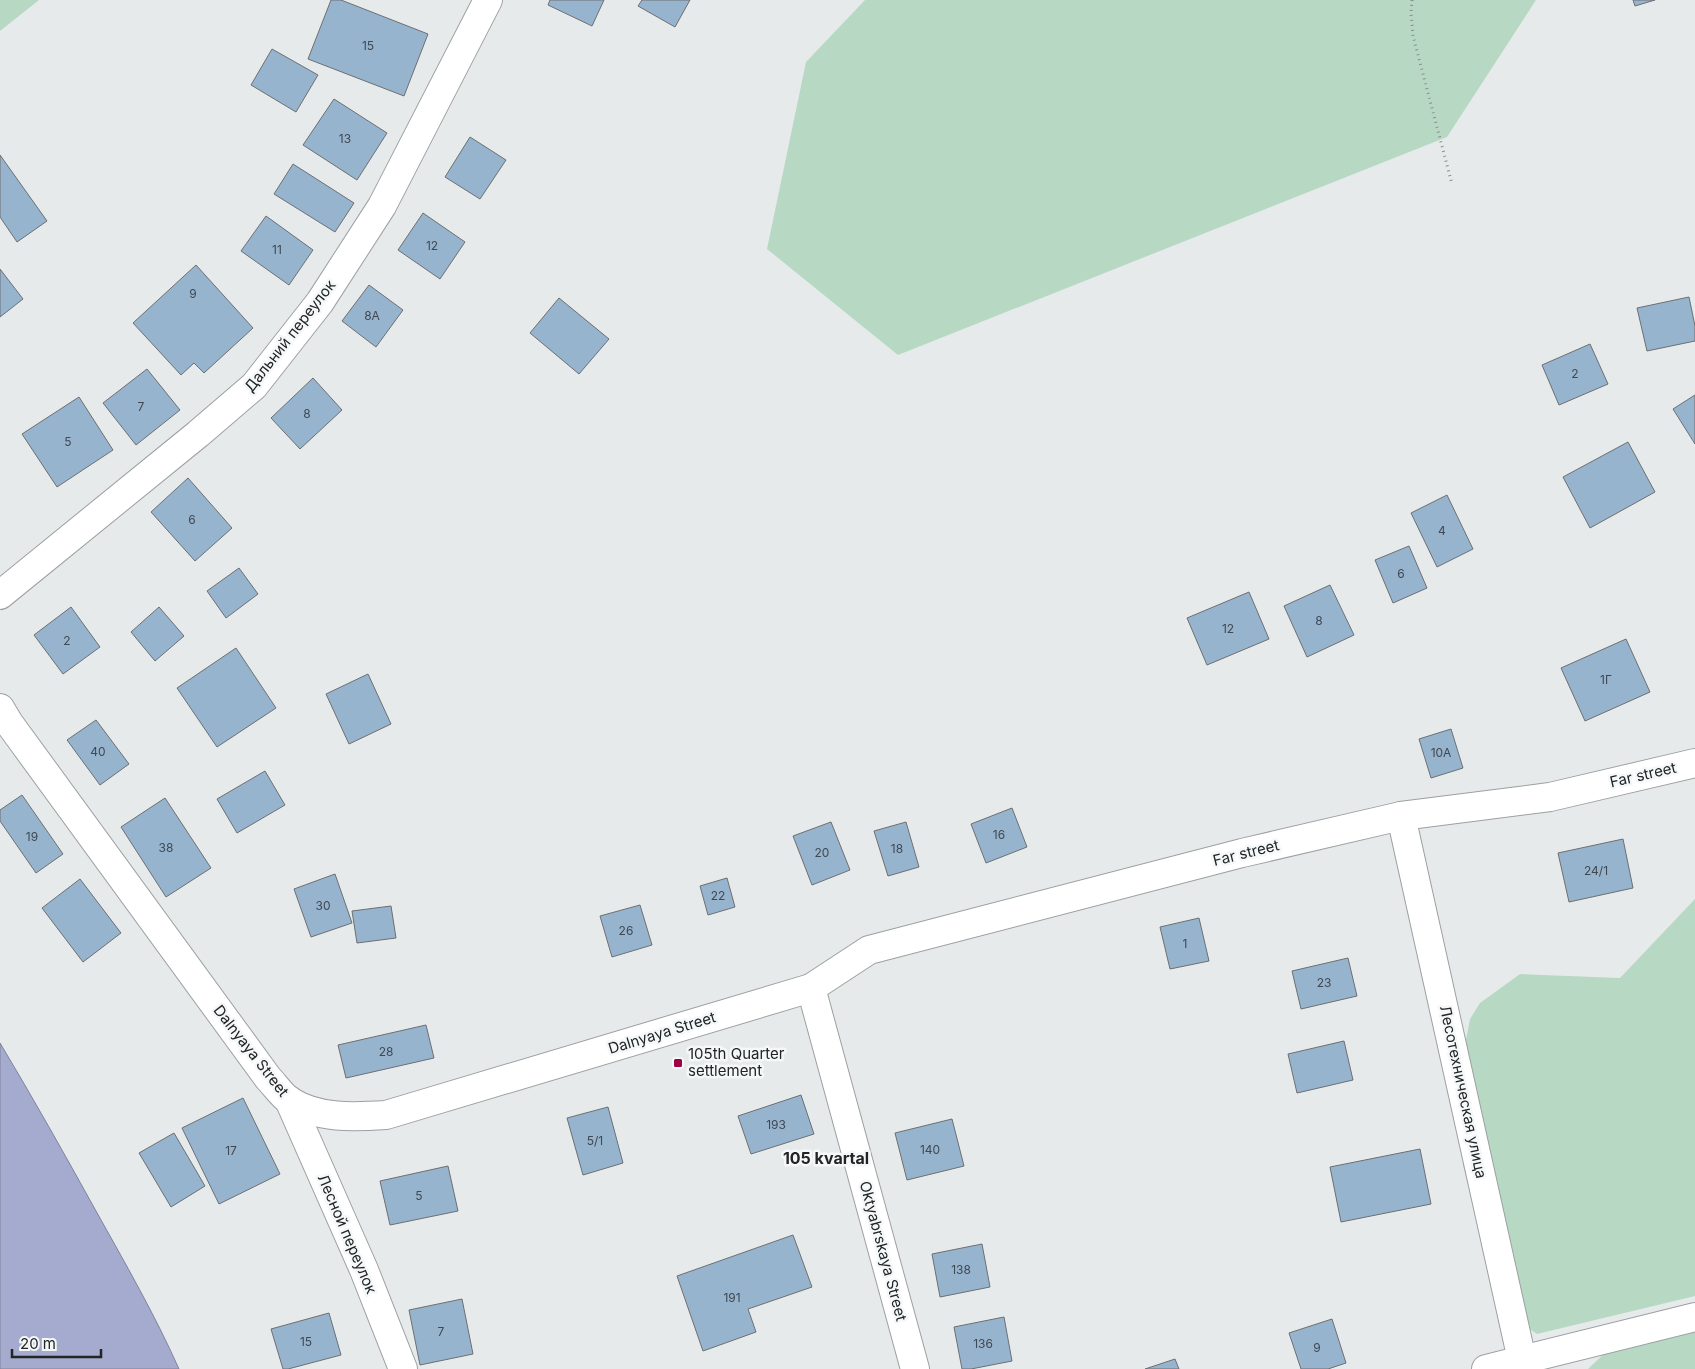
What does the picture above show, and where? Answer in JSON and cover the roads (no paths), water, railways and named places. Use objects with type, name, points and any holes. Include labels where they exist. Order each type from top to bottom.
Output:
[{"type":"street","name":"Дальний переулок","points":[[0,595],[254,386],[320,302],[382,206],[488,0]]},
{"type":"street","name":"Dalnyaya Street","points":[[0,708],[268,1078],[288,1100],[315,1113],[354,1117],[386,1115],[811,988]]},
{"type":"street","name":"Far street","points":[[811,988],[869,950],[1242,853],[1402,816],[1550,797],[1695,763]]},
{"type":"street","name":"Лесотехническая улица","points":[[1402,816],[1523,1365]]},
{"type":"street","name":"Oktyabrskaya Street","points":[[811,988],[915,1369]]},
{"type":"street","name":"Лесной переулок","points":[[288,1100],[364,1270],[403,1369]]},
{"type":"street","points":[[1486,1369],[1523,1365],[1695,1317]]},
{"type":"water","points":[[0,1043],[129,1270],[179,1369],[0,1369]]},
{"type":"place","name":"105th Quarter settlement","points":[[678,1063]]},
{"type":"district","name":"105 kvartal","points":[[826,1158]]}]
